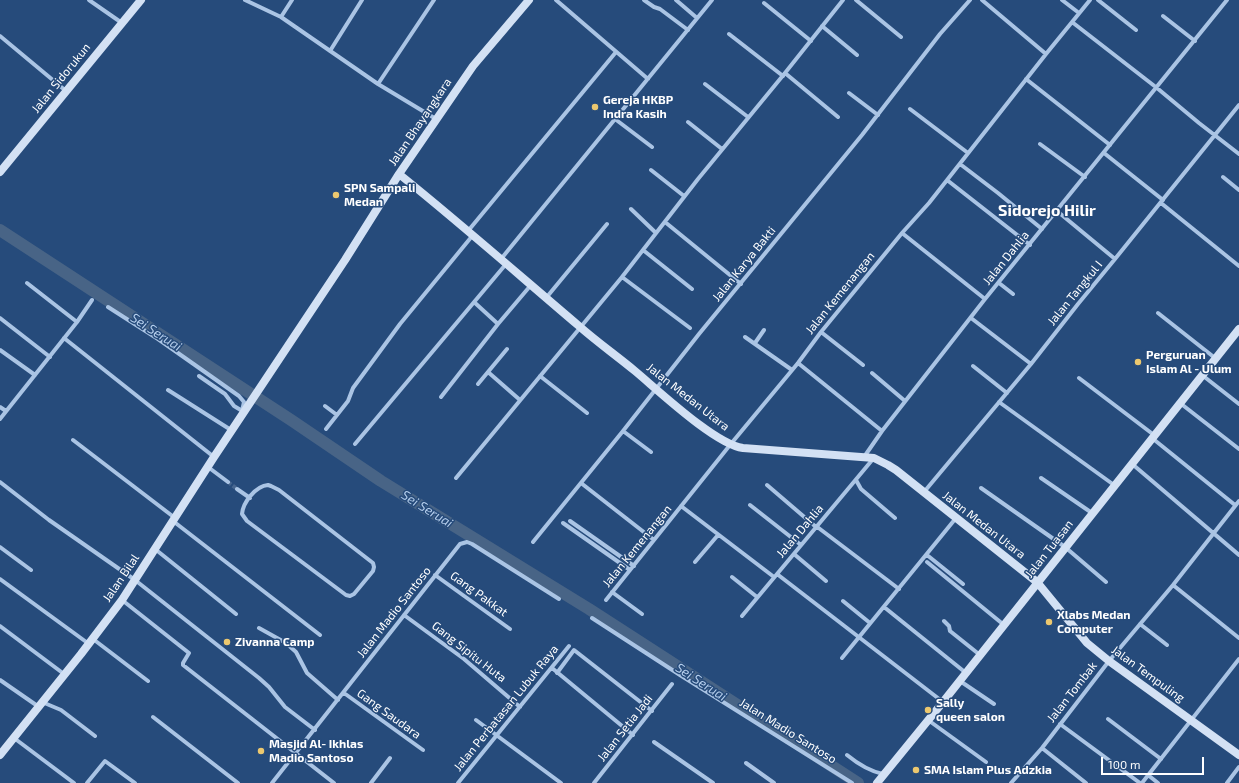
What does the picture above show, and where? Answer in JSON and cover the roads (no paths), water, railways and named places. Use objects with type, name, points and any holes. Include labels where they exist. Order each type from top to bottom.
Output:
[{"type":"street","points":[[89,0],[122,23]]},
{"type":"street","name":"Jalan Sidorukun","points":[[1,169],[141,0]]},
{"type":"street","points":[[245,0],[281,17],[378,84],[436,119]]},
{"type":"street","points":[[281,17],[292,0]]},
{"type":"street","points":[[330,50],[362,0]]},
{"type":"street","points":[[378,84],[434,0]]},
{"type":"street","name":"Jalan Bhayangkara","points":[[249,405],[436,119],[473,66],[529,0]]},
{"type":"street","points":[[556,0],[648,79]]},
{"type":"street","points":[[644,0],[660,9],[688,30]]},
{"type":"street","points":[[676,0],[698,18]]},
{"type":"street","points":[[355,444],[474,302],[504,261],[615,119],[712,0]]},
{"type":"street","points":[[456,478],[622,276],[684,196],[843,0]]},
{"type":"street","points":[[856,0],[901,37]]},
{"type":"street","name":"Jalan Karya Bakti","points":[[533,542],[657,389],[699,334],[878,115],[940,34],[970,0]]},
{"type":"street","points":[[982,0],[1046,54]]},
{"type":"street","points":[[1062,0],[1079,13]]},
{"type":"street","name":"Jalan Kemenangan","points":[[606,600],[730,444],[960,164],[1090,0]]},
{"type":"street","points":[[1098,0],[1136,30]]},
{"type":"street","name":"Jalan Dahlia","points":[[864,457],[882,431],[986,299],[1227,0]]},
{"type":"street","points":[[764,3],[811,41]]},
{"type":"street","points":[[1163,16],[1195,41]]},
{"type":"street","points":[[1072,22],[1157,88],[1199,124],[1239,154]]},
{"type":"street","points":[[822,26],[857,55]]},
{"type":"street","points":[[729,34],[784,74],[838,117]]},
{"type":"street","points":[[0,36],[66,91]]},
{"type":"street","points":[[326,429],[348,401],[353,388],[400,324],[616,52]]},
{"type":"street","points":[[1026,80],[1110,145]]},
{"type":"street","points":[[705,84],[748,117]]},
{"type":"street","points":[[849,93],[878,115]]},
{"type":"street","name":"Jalan Tangkul I","points":[[924,492],[1031,364],[1239,105]]},
{"type":"street","points":[[910,108],[968,153]]},
{"type":"street","points":[[615,119],[652,147]]},
{"type":"street","points":[[688,122],[722,149]]},
{"type":"street","points":[[1040,144],[1085,177]]},
{"type":"street","points":[[1104,153],[1239,266]]},
{"type":"street","points":[[960,164],[1042,229]]},
{"type":"street","points":[[651,170],[684,196]]},
{"type":"street","name":"Jalan Medan Utara","points":[[399,174],[471,233],[580,327],[704,427],[730,444],[743,448],[874,458],[892,467],[957,517],[1037,582]]},
{"type":"street","points":[[1223,178],[1239,190]]},
{"type":"street","points":[[947,180],[1030,245]]},
{"type":"street","points":[[631,209],[656,233]]},
{"type":"street","points":[[1057,211],[1115,259]]},
{"type":"street","points":[[665,222],[741,284]]},
{"type":"street","points":[[546,298],[607,224]]},
{"type":"street","points":[[902,233],[986,299]]},
{"type":"street","points":[[643,250],[692,289]]},
{"type":"street","points":[[622,276],[690,328]]},
{"type":"street","points":[[27,283],[77,322]]},
{"type":"street","points":[[999,283],[1013,294]]},
{"type":"street","points":[[441,397],[498,324],[531,285]]},
{"type":"street","points":[[0,419],[50,357],[92,300]]},
{"type":"street","points":[[474,302],[498,324]]},
{"type":"street","points":[[108,307],[158,338],[239,396],[244,402],[243,412],[234,406],[225,394],[199,376]]},
{"type":"street","points":[[1158,313],[1215,358]]},
{"type":"street","points":[[0,318],[50,357]]},
{"type":"street","points":[[971,318],[1031,364]]},
{"type":"street","name":"Jalan Tuasan","points":[[880,779],[960,681],[1239,329]]},
{"type":"street","points":[[755,343],[764,330]]},
{"type":"street","points":[[821,332],[863,365]]},
{"type":"street","points":[[745,337],[792,370]]},
{"type":"street","points":[[64,338],[214,457]]},
{"type":"street","points":[[478,384],[507,348]]},
{"type":"street","points":[[0,350],[35,375]]},
{"type":"street","points":[[798,363],[882,431]]},
{"type":"street","points":[[973,366],[1007,392]]},
{"type":"street","points":[[488,372],[520,400]]},
{"type":"street","points":[[872,373],[906,401]]},
{"type":"street","points":[[1202,375],[1239,404]]},
{"type":"street","points":[[540,376],[588,413]]},
{"type":"street","points":[[1079,378],[1153,436],[1236,505]]},
{"type":"street","points":[[168,390],[232,431]]},
{"type":"street","points":[[1000,402],[1114,485]]},
{"type":"street","points":[[1180,403],[1239,449]]},
{"type":"street","name":"Jalan Bilal","points":[[0,755],[41,705],[122,600],[243,412],[249,405]]},
{"type":"street","points":[[325,406],[337,414]]},
{"type":"street","points":[[0,407],[6,411]]},
{"type":"street","points":[[623,431],[651,452]]},
{"type":"street","points":[[73,440],[320,634]]},
{"type":"street","name":"Jalan Dahlia","points":[[742,616],[874,458]]},
{"type":"street","points":[[1131,464],[1239,555]]},
{"type":"street","points":[[208,467],[228,482]]},
{"type":"street","points":[[1041,478],[1092,513]]},
{"type":"street","points":[[856,480],[860,489],[895,518]]},
{"type":"street","points":[[0,482],[49,520],[135,580],[259,678],[269,687],[285,706],[315,730]]},
{"type":"street","points":[[581,483],[654,540]]},
{"type":"street","points":[[767,485],[816,526],[899,589]]},
{"type":"street","points":[[264,486],[272,486],[371,561],[374,564],[373,571],[354,594],[350,596],[346,595],[246,521],[242,511],[250,498],[257,489],[264,486]]},
{"type":"street","points":[[981,488],[1065,547],[1106,582]]},
{"type":"street","points":[[237,489],[250,498]]},
{"type":"street","name":"Jalan Tombak","points":[[1011,783],[1042,748],[1108,661],[1173,585],[1239,501]]},
{"type":"street","points":[[750,505],[801,545]]},
{"type":"street","points":[[681,506],[776,575],[943,702]]},
{"type":"street","points":[[842,658],[957,517]]},
{"type":"street","points":[[570,521],[634,566]]},
{"type":"street","points":[[563,523],[630,570]]},
{"type":"street","points":[[695,562],[718,534]]},
{"type":"street","name":"Jalan Madio Santoso","points":[[272,783],[457,547],[464,542],[469,543],[559,599]]},
{"type":"street","points":[[0,547],[31,570]]},
{"type":"street","points":[[155,549],[236,614]]},
{"type":"street","points":[[794,554],[826,581]]},
{"type":"street","points":[[926,555],[963,584]]},
{"type":"street","points":[[927,562],[1004,625]]},
{"type":"street","name":"Gang Pakkat","points":[[435,576],[510,629]]},
{"type":"street","points":[[732,577],[757,597]]},
{"type":"street","points":[[0,579],[148,681]]},
{"type":"street","name":"Jalan Tempuling","points":[[1037,582],[1087,643],[1108,661],[1239,755]]},
{"type":"street","points":[[1173,585],[1239,638]]},
{"type":"street","points":[[612,592],[642,614]]},
{"type":"street","points":[[122,600],[190,653],[183,662],[183,665],[334,783]]},
{"type":"street","points":[[843,601],[870,623]]},
{"type":"street","points":[[884,607],[966,673]]},
{"type":"street","name":"Gang Sipitu Huta","points":[[404,615],[464,659],[520,706]]},
{"type":"street","name":"Jalan Madio Santoso","points":[[592,618],[852,783]]},
{"type":"street","points":[[944,621],[949,626],[950,631],[980,655]]},
{"type":"street","points":[[1140,624],[1166,645]]},
{"type":"street","points":[[0,626],[65,674]]},
{"type":"street","points":[[259,628],[286,643],[296,652],[307,673],[338,700]]},
{"type":"street","name":"Jalan Perbatasan Lubuk Raya","points":[[458,783],[552,668],[568,646]]},
{"type":"street","points":[[557,673],[574,650],[652,711]]},
{"type":"street","points":[[1060,724],[1141,783],[1239,659]]},
{"type":"street","points":[[552,668],[633,735]]},
{"type":"street","points":[[0,680],[41,705],[60,710],[95,736]]},
{"type":"street","points":[[960,681],[994,704]]},
{"type":"street","name":"Jalan Setia Jadi","points":[[594,783],[672,684]]},
{"type":"street","name":"Gang Saudara","points":[[344,693],[423,750]]},
{"type":"street","points":[[153,717],[238,783]]},
{"type":"street","points":[[1108,719],[1161,759]]},
{"type":"street","points":[[476,720],[561,783]]},
{"type":"street","points":[[928,720],[986,762]]},
{"type":"street","points":[[14,738],[74,783]]},
{"type":"street","points":[[654,742],[713,783]]},
{"type":"street","points":[[1042,748],[1086,783]]},
{"type":"street","points":[[847,755],[860,765],[874,772],[880,779]]},
{"type":"street","points":[[371,783],[390,758]]},
{"type":"street","points":[[87,783],[105,761],[135,783]]},
{"type":"street","points":[[746,762],[774,783]]},
{"type":"street","points":[[1227,783],[1239,767]]},
{"type":"street","points":[[1148,775],[1158,783]]},
{"type":"waterway","name":"Sei Seruai","points":[[0,230],[291,420],[381,481],[589,609],[858,783]]},
{"type":"tunnel","points":[[228,482],[237,489]]},
{"type":"place","name":"Gereja HKBP Indra Kasih","points":[[595,107]]},
{"type":"place","name":"SPN Sampali Medan","points":[[336,195]]},
{"type":"place","name":"Perguruan Islam Al - Ulum","points":[[1138,362]]},
{"type":"place","name":"Xlabs Medan Computer","points":[[1049,622]]},
{"type":"place","name":"Zivanna Camp","points":[[227,642]]},
{"type":"place","name":"Sally queen salon","points":[[928,710]]},
{"type":"place","name":"Masjid Al- Ikhlas Madio Santoso","points":[[261,751]]},
{"type":"place","name":"SMA Islam Plus Adzkia","points":[[916,770]]},
{"type":"district","name":"Sidorejo Hilir","points":[[1047,211]]}]
